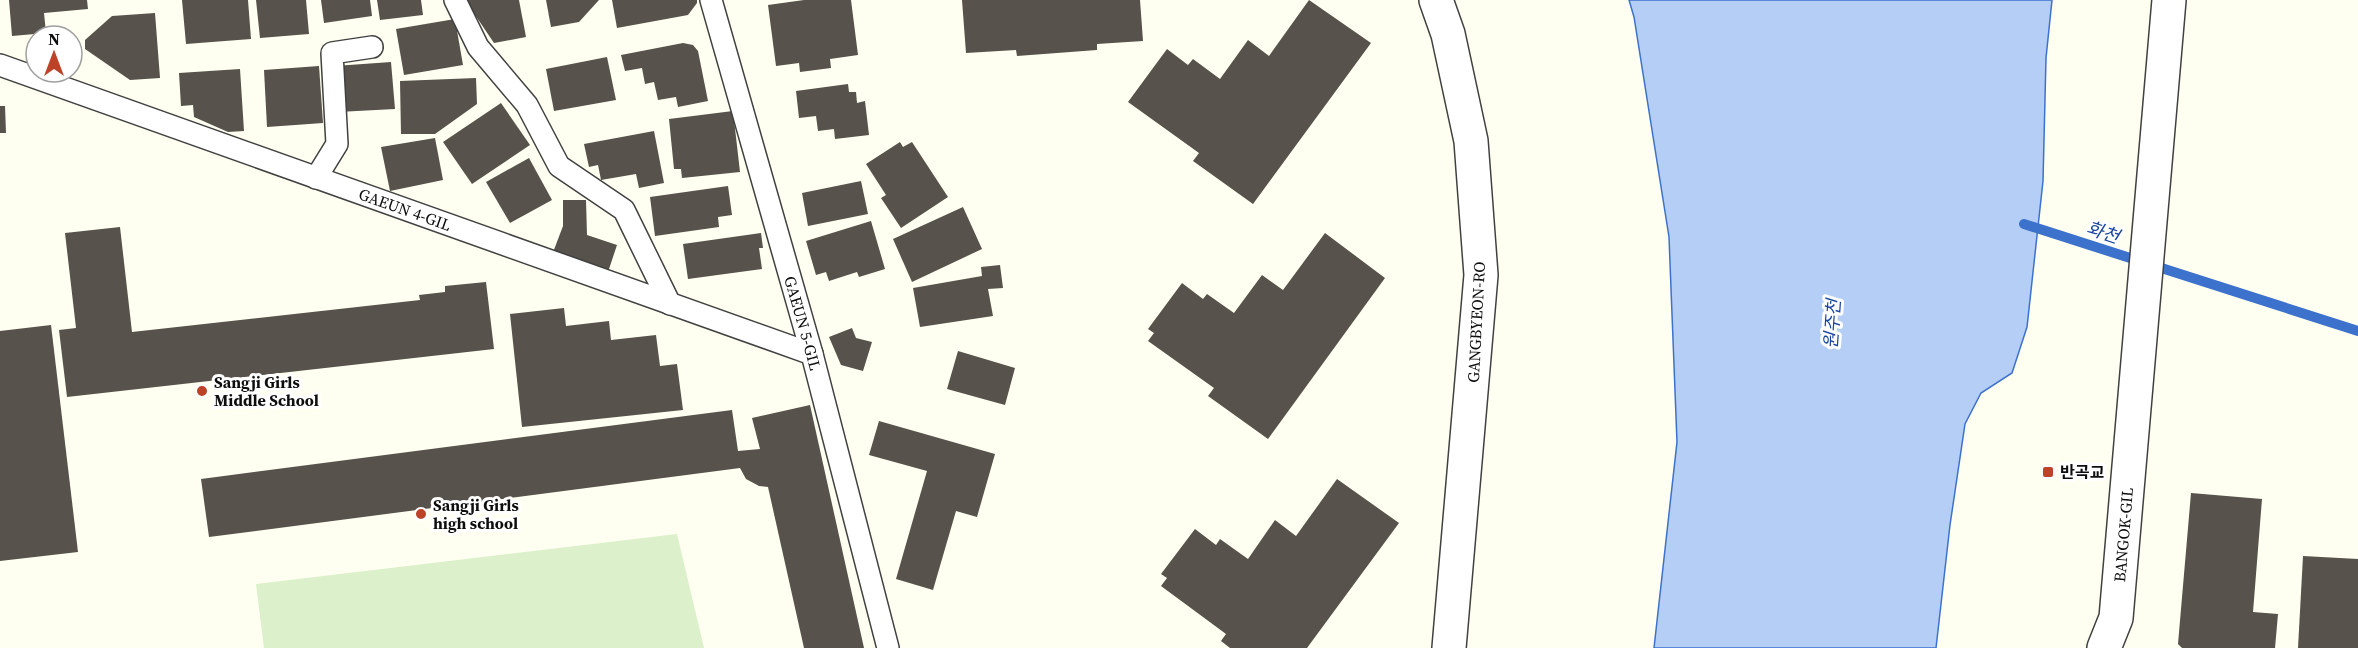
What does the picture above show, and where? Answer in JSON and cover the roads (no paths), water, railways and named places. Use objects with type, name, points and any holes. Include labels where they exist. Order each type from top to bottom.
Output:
[{"type":"street","name":"GANGBYEON-RO","points":[[1436,0],[1448,34],[1471,141],[1481,275],[1449,648]]},
{"type":"street","name":"BANGOK-GIL","points":[[2104,648],[2121,633],[2131,451],[2169,0]]},
{"type":"lane","points":[[456,0],[478,47],[527,105],[559,166],[624,210],[670,304]]},
{"type":"lane","name":"GAEUN 5-GIL","points":[[711,0],[812,354],[888,648]]},
{"type":"lane","points":[[316,177],[337,144],[332,53],[372,47]]},
{"type":"lane","name":"GAEUN 4-GIL","points":[[0,65],[812,354]]},
{"type":"water","name":"원주천","points":[[1629,0],[2052,0],[2046,58],[2043,181],[2027,327],[2012,373],[1981,393],[1965,424],[1950,525],[1936,648],[1654,648],[1677,442],[1669,237],[1634,17]]},
{"type":"waterway","name":"화천","points":[[2024,224],[2358,331]]},
{"type":"place","name":"Sangji Girls Middle School","points":[[202,391]]},
{"type":"place","name":"반곡교","points":[[2048,472]]},
{"type":"place","name":"Sangji Girls high school","points":[[421,514]]}]
